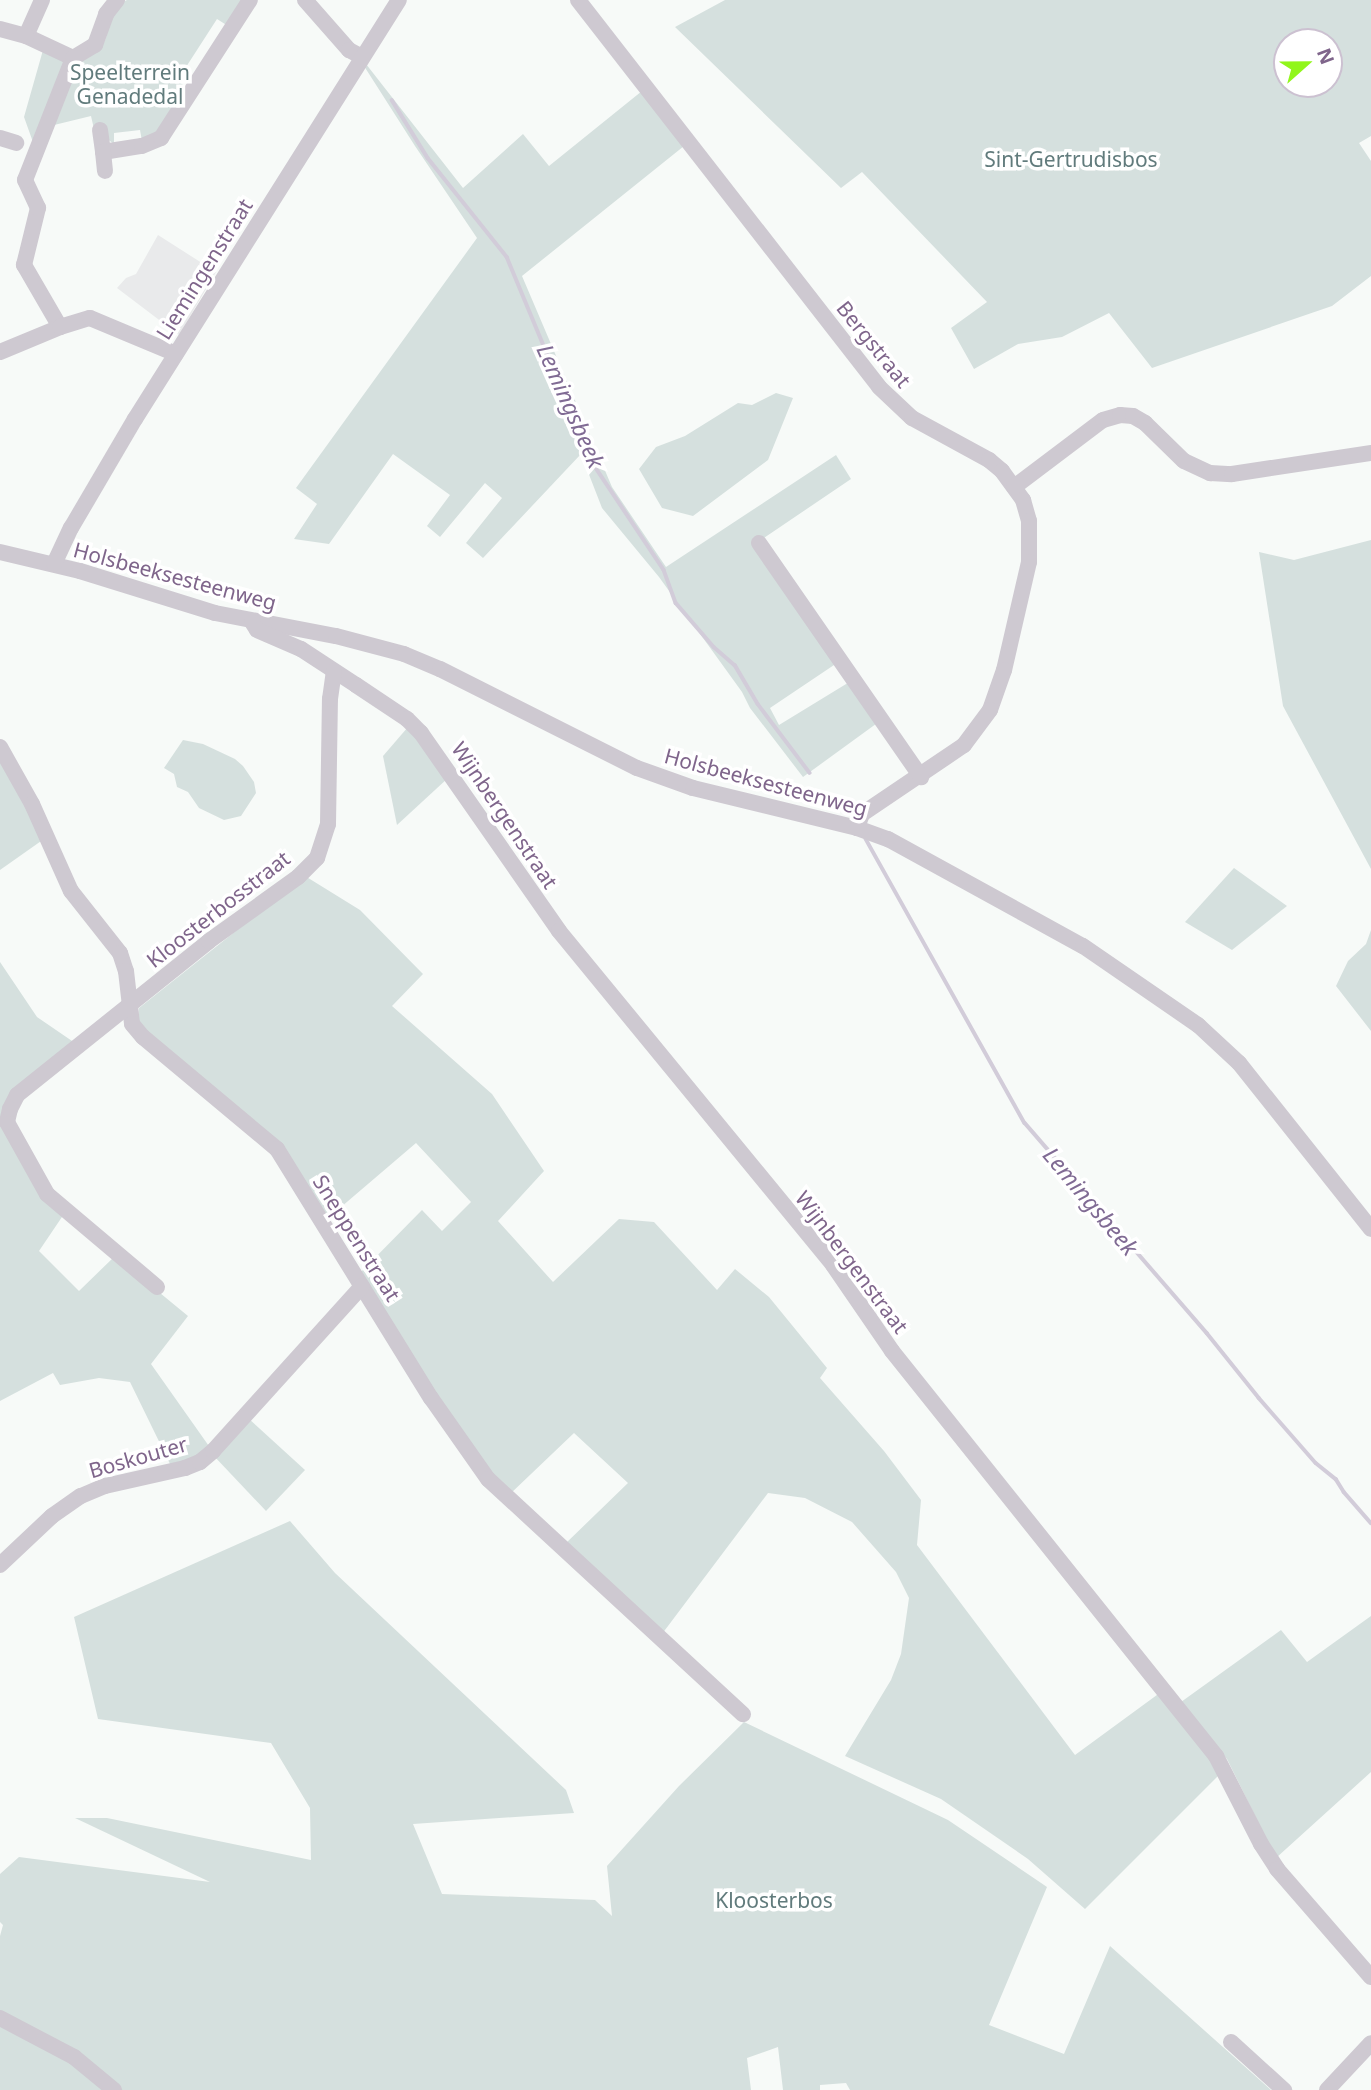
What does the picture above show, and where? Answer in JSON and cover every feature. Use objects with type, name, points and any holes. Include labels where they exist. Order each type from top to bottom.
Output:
[{"type":"street","points":[[26,36],[43,0]]},
{"type":"street","points":[[60,327],[24,265],[38,208],[24,180],[73,58],[95,46],[106,14],[117,0]]},
{"type":"street","points":[[103,152],[142,146],[161,138],[250,0]]},
{"type":"street","points":[[305,0],[349,50],[362,57]]},
{"type":"street","name":"Liemingenstraat","points":[[54,564],[77,517],[176,354],[399,0]]},
{"type":"street","name":"Bergstraat","points":[[578,0],[879,387],[912,418],[989,460],[1014,487],[1029,521],[1030,562],[1004,670],[990,710],[964,745],[862,814],[857,828]]},
{"type":"street","points":[[0,29],[26,36],[73,58]]},
{"type":"street","points":[[100,131],[105,171]]},
{"type":"street","points":[[0,352],[60,327],[90,318],[176,354]]},
{"type":"street","points":[[1014,487],[1103,420],[1120,415],[1133,416],[1145,423],[1184,461],[1210,473],[1232,474],[1371,453]]},
{"type":"street","points":[[759,543],[920,777]]},
{"type":"street","name":"Holsbeeksesteenweg","points":[[0,552],[54,564],[252,622],[363,642],[424,662],[638,768],[693,788],[857,828],[888,839],[1083,946],[1198,1025],[1239,1063],[1371,1228]]},
{"type":"street","name":"Wijnbergenstraat","points":[[252,622],[257,630],[301,649],[407,719],[427,740],[559,931],[833,1265],[892,1351],[1216,1756],[1226,1769],[1261,1844],[1277,1869],[1371,1977]]},
{"type":"street","points":[[297,629],[296,639],[301,649]]},
{"type":"street","name":"Kloosterbosstraat","points":[[157,1287],[47,1194],[7,1122],[10,1109],[18,1095],[209,941],[298,877],[317,858],[328,824],[330,699],[334,671]]},
{"type":"street","name":"Sneppenstraat","points":[[0,747],[32,804],[71,891],[120,953],[126,971],[132,1024],[143,1037],[277,1149],[458,1441],[488,1479],[743,1714]]},
{"type":"street","name":"Boskouter","points":[[0,1565],[52,1516],[81,1496],[131,1479],[185,1468],[207,1457],[362,1286]]},
{"type":"street","points":[[0,2018],[74,2057],[114,2090]]},
{"type":"street","points":[[1231,2042],[1284,2090]]},
{"type":"street","points":[[1327,2090],[1371,2043]]},
{"type":"shaded area","points":[[158,235],[216,272],[179,335],[117,288],[126,278],[136,274]]},
{"type":"green space","name":"Speelterrein Genadedal","points":[[127,0],[244,0],[228,26],[217,19],[177,81],[188,88],[160,130],[142,141],[140,130],[114,133],[114,144],[94,129],[91,116],[50,126],[34,145],[24,117],[43,50],[79,63],[101,48],[106,38],[109,15],[117,5]]},
{"type":"green space","name":"Sint-Gertrudisbos","points":[[725,0],[1371,0],[1371,136],[1359,143],[1371,161],[1371,276],[1332,306],[1152,368],[1109,313],[1062,337],[1018,344],[974,369],[951,328],[987,302],[862,172],[841,188],[675,27]]},
{"type":"green space","points":[[366,64],[463,188],[523,134],[549,166],[642,91],[684,146],[522,276],[612,487],[666,567],[836,455],[851,479],[752,546],[837,663],[770,708],[779,725],[851,681],[880,721],[803,777],[750,708],[742,692],[659,577],[602,508],[581,454],[483,558],[466,543],[502,498],[485,483],[440,537],[427,526],[450,495],[393,454],[329,544],[294,539],[317,504],[296,488],[477,238],[415,146],[364,66]]},
{"type":"green space","points":[[776,393],[793,398],[768,460],[693,516],[662,508],[639,469],[656,447],[685,436],[738,403],[752,405]]},
{"type":"green space","points":[[1371,540],[1371,869],[1283,706],[1259,552],[1294,560]]},
{"type":"green space","points":[[408,727],[448,778],[397,825],[383,756]]},
{"type":"green space","points":[[183,740],[203,744],[235,759],[243,766],[254,782],[256,793],[241,816],[224,820],[199,808],[188,792],[177,787],[174,774],[164,768]]},
{"type":"green space","points":[[0,759],[44,839],[0,870]]},
{"type":"green space","points":[[1234,868],[1287,906],[1232,950],[1185,922]]},
{"type":"green space","points":[[305,876],[360,910],[423,974],[392,1006],[492,1094],[544,1171],[498,1221],[553,1282],[619,1219],[654,1222],[717,1290],[735,1269],[769,1297],[827,1368],[820,1378],[884,1451],[921,1500],[917,1545],[1075,1755],[1161,1692],[1222,1772],[1085,1909],[1028,1859],[941,1799],[845,1756],[891,1680],[901,1654],[909,1598],[896,1572],[852,1522],[805,1498],[768,1493],[662,1634],[564,1545],[628,1483],[574,1433],[509,1495],[472,1451],[360,1273],[422,1210],[442,1231],[471,1202],[416,1143],[327,1219],[282,1148],[137,1023],[139,1008]]},
{"type":"green space","points":[[1371,930],[1371,1031],[1336,986],[1348,961],[1366,944]]},
{"type":"green space","points":[[0,962],[37,1017],[75,1043],[0,1118]]},
{"type":"green space","points":[[0,1118],[64,1214],[39,1251],[79,1291],[115,1256],[188,1316],[151,1364],[211,1449],[172,1468],[130,1382],[99,1378],[60,1385],[53,1373],[0,1401]]},
{"type":"green space","points":[[248,1418],[305,1470],[266,1511],[213,1455]]},
{"type":"green space","name":"Kloosterbos","points":[[290,1521],[335,1573],[566,1790],[574,1813],[413,1824],[442,1894],[595,1900],[612,1916],[607,1866],[679,1786],[744,1722],[948,1820],[1047,1887],[989,2025],[1064,2054],[1110,1946],[1271,2090],[850,2090],[846,2083],[820,2085],[820,2090],[783,2090],[778,2047],[747,2058],[751,2090],[0,2090],[0,1936],[3,1925],[0,1922],[0,1874],[19,1857],[210,1882],[75,1818],[107,1818],[311,1860],[310,1808],[271,1743],[98,1719],[74,1617]]},
{"type":"green space","points":[[1371,1616],[1371,1772],[1276,1858],[1227,1759],[1181,1702],[1281,1630],[1307,1662]]},
{"type":"waterway","name":"Lemingsbeek","points":[[392,100],[428,158],[507,257],[572,413],[584,433],[594,465],[664,570],[676,603],[714,647],[735,665],[758,704],[810,773]]},
{"type":"waterway","name":"Lemingsbeek","points":[[866,839],[1025,1123],[1207,1333],[1259,1398],[1316,1463],[1336,1479],[1371,1523]]}]
